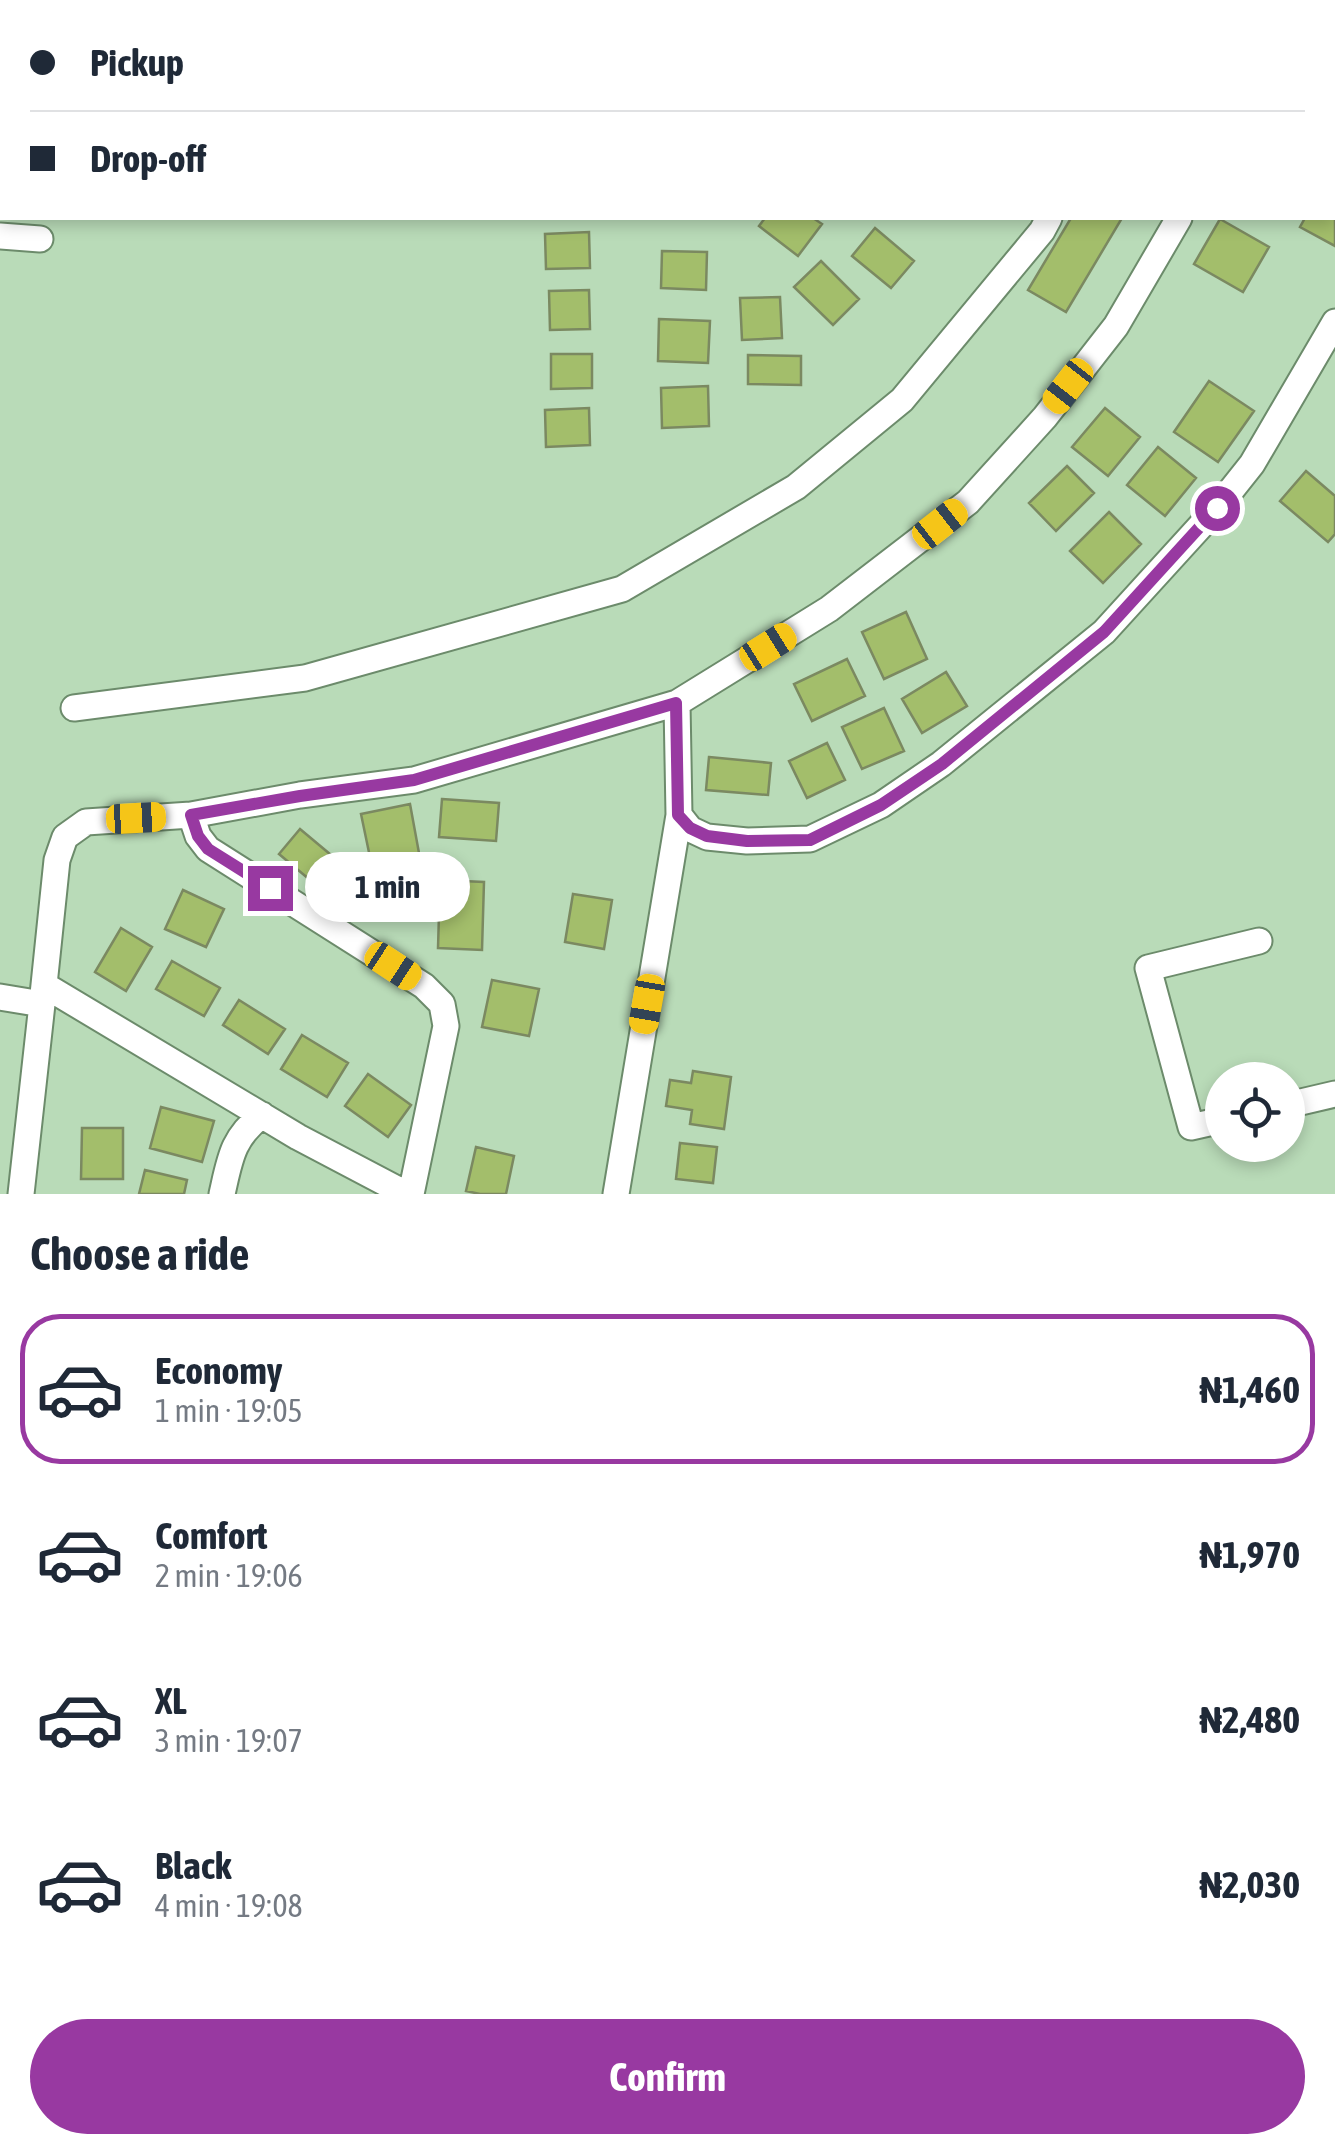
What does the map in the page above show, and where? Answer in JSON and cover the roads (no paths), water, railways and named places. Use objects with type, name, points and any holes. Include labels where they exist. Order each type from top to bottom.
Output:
[{"type":"street","points":[[74,708],[305,678],[622,589],[796,487],[902,400],[1048,220]]},
{"type":"street","points":[[21,1194],[56,860],[65,838],[86,822],[191,815],[414,780],[676,703],[828,609],[968,502],[1044,417],[1116,326],[1178,220]]},
{"type":"street","points":[[0,236],[40,239]]},
{"type":"street","points":[[678,815],[690,828],[707,836],[747,841],[810,840],[881,805],[942,764],[1104,632],[1217,508],[1252,464],[1335,322]]},
{"type":"street","points":[[616,1194],[678,815],[676,703]]},
{"type":"street","points":[[191,815],[198,836],[208,849],[424,986],[442,1004],[446,1026],[411,1194]]},
{"type":"street","points":[[1205,1124],[1191,1127],[1148,968],[1259,941]]},
{"type":"street","points":[[0,996],[43,994],[400,1194]]},
{"type":"street","points":[[1305,1101],[1335,1094]]},
{"type":"street","points":[[222,1194],[232,1150],[246,1127],[262,1115]]}]
